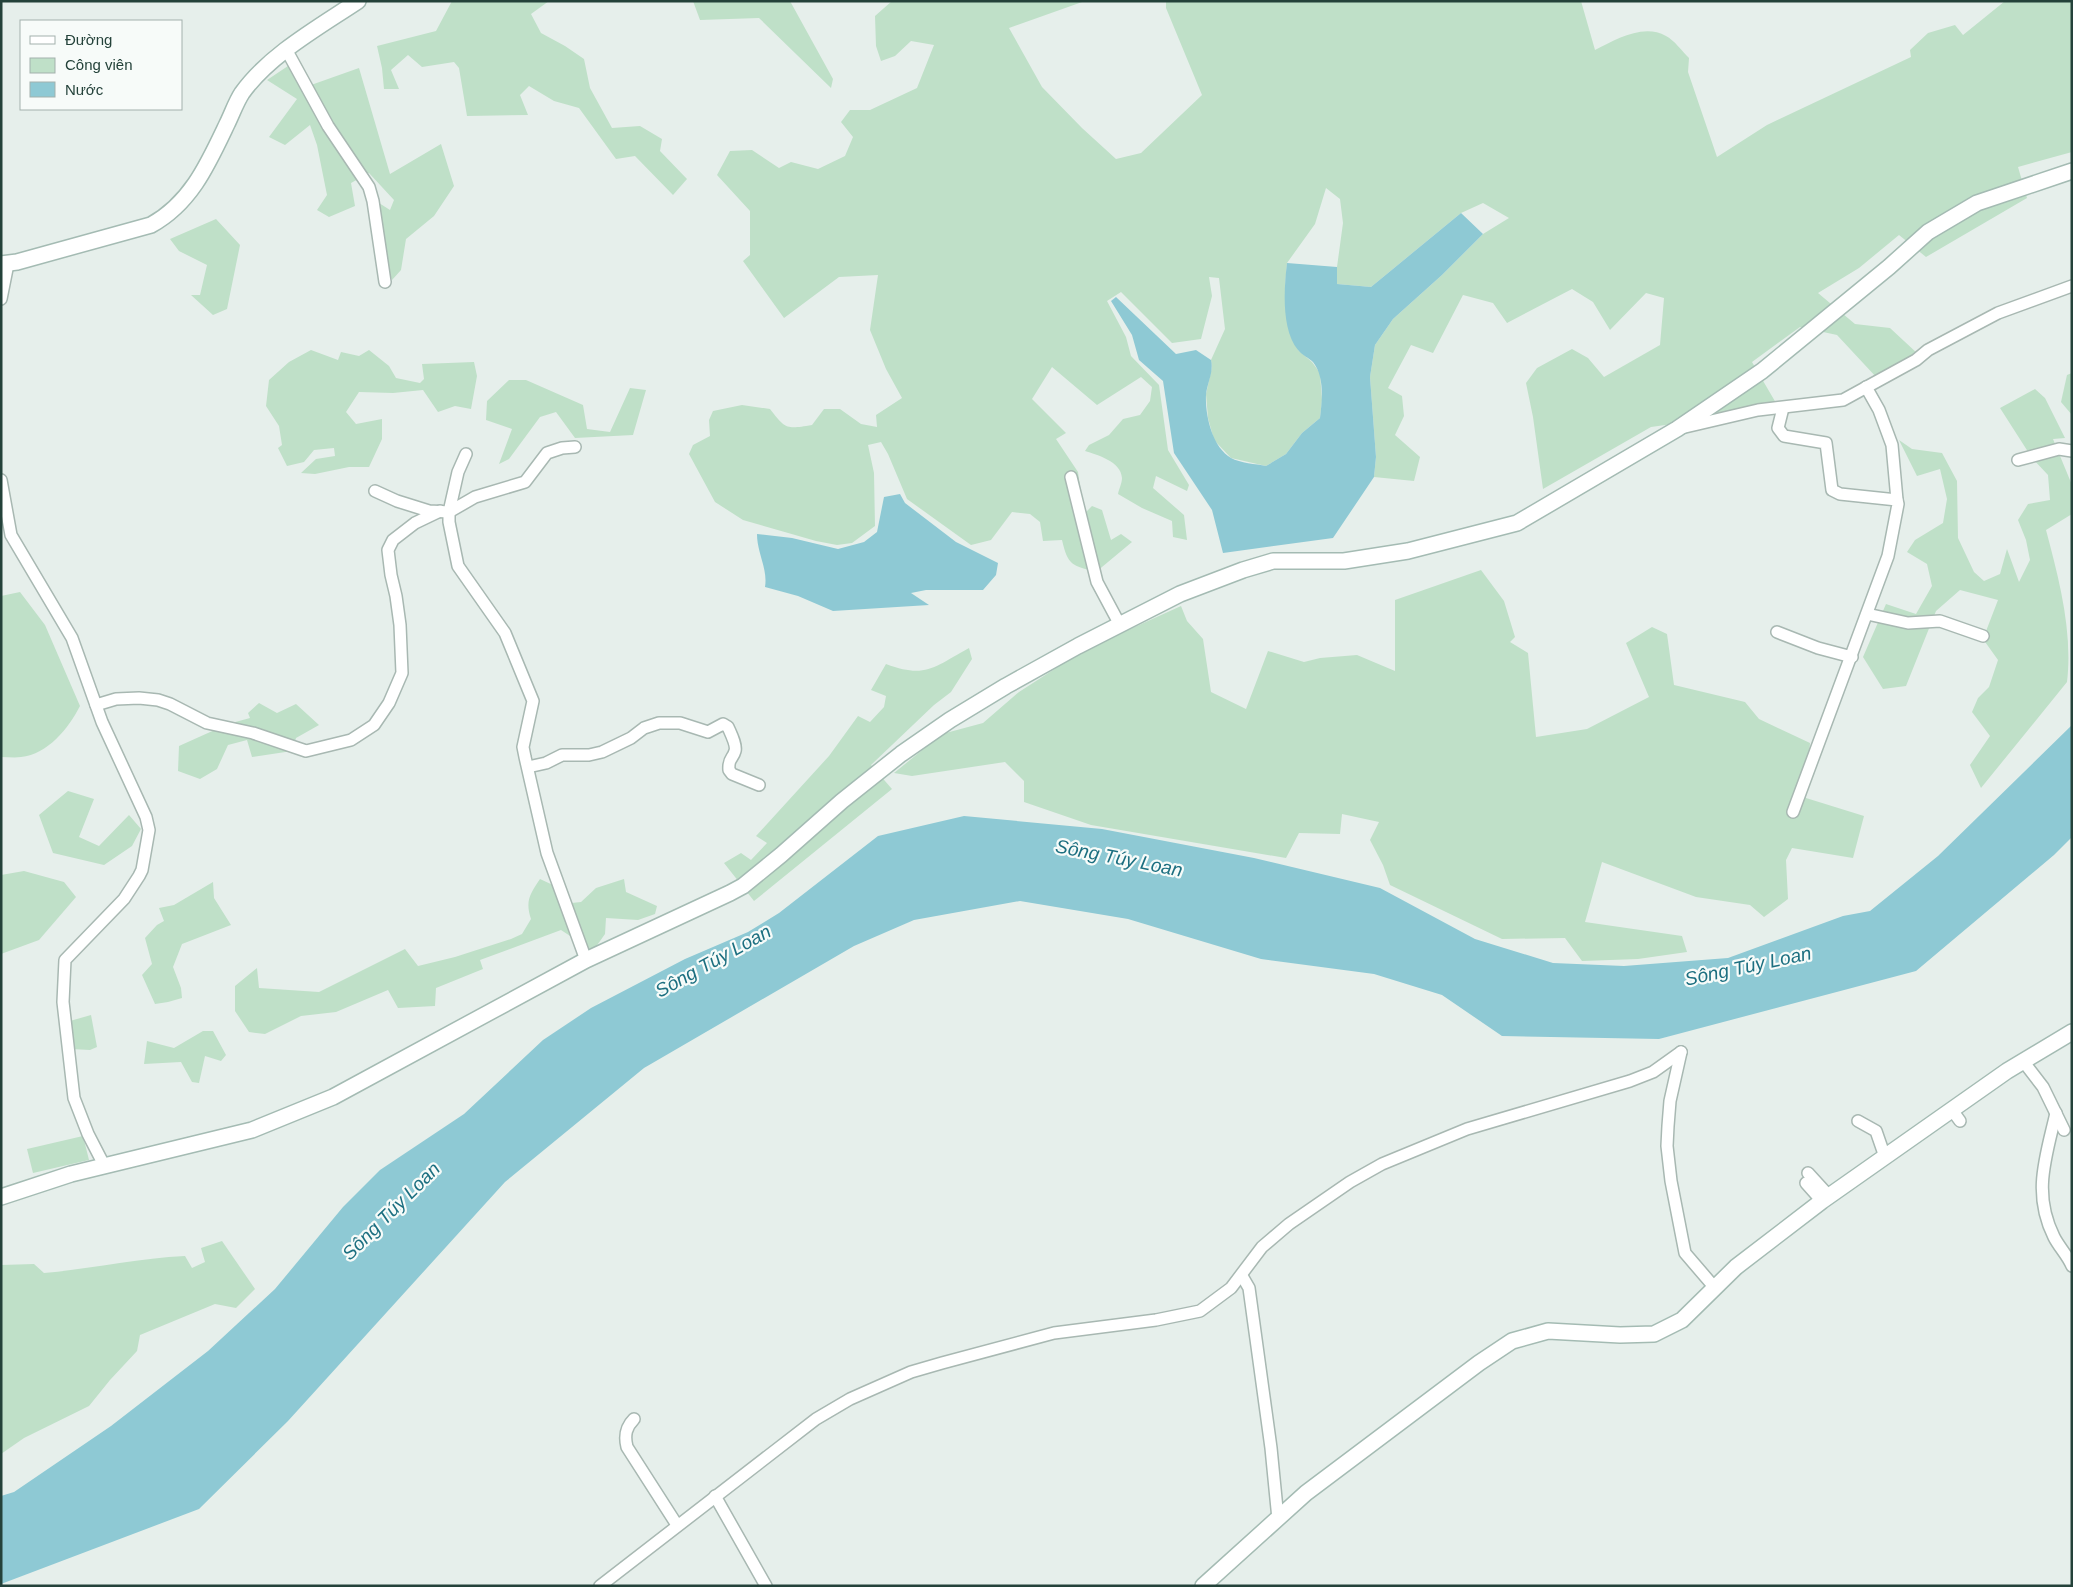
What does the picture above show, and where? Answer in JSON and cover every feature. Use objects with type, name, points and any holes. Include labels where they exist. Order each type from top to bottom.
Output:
[{"type":"street","points":[[1,299],[5,264],[151,225],[164,218],[186,197],[204,172],[241,94],[261,70],[358,1]]},
{"type":"street","points":[[287,51],[328,126],[369,187],[373,201],[385,282]]},
{"type":"street","points":[[1,1196],[72,1174],[252,1130],[333,1097],[586,960],[639,934],[715,901],[742,886],[870,777],[950,720],[1006,686],[1120,624],[1180,594],[1243,570],[1273,561],[1344,561],[1408,551],[1517,523],[1677,429],[1762,370],[1889,267],[1928,232],[1977,203],[2072,171]]},
{"type":"street","points":[[1677,429],[1758,410],[1843,400],[1916,360],[1928,350],[1998,313],[2072,286]]},
{"type":"street","points":[[1793,812],[1888,556],[1897,500],[1892,445],[1879,410],[1866,387]]},
{"type":"street","points":[[1783,408],[1778,428],[1784,436],[1826,443],[1832,490],[1840,494],[1897,500]]},
{"type":"street","points":[[96,705],[116,699],[138,698],[158,700],[207,723],[253,733],[306,751],[351,740],[374,725],[389,702],[402,673],[400,625],[388,550],[393,540],[415,524],[475,497],[525,482],[547,453],[562,448],[575,447]]},
{"type":"street","points":[[2018,460],[2059,450],[2072,451]]},
{"type":"street","points":[[466,454],[444,512],[449,522],[458,566],[505,633],[533,701],[523,747],[547,853],[586,960]]},
{"type":"street","points":[[1071,477],[1097,582],[1120,624]]},
{"type":"street","points":[[1,480],[11,535],[72,638],[96,705],[146,817],[149,830],[142,870],[139,876],[124,899],[87,940],[65,960],[63,970],[63,1002],[74,1098],[88,1134],[104,1166]]},
{"type":"street","points":[[375,491],[397,502],[429,511],[444,512]]},
{"type":"street","points":[[1867,614],[1908,624],[1940,621],[1983,636]]},
{"type":"street","points":[[1777,632],[1818,648],[1852,656]]},
{"type":"street","points":[[528,767],[562,755],[589,755],[602,752],[632,738],[644,728],[659,723],[680,723],[708,732],[723,724],[728,727],[735,746],[735,751],[729,760],[729,770],[732,774],[759,786]]},
{"type":"street","points":[[1203,1586],[1306,1493],[1512,1341],[1548,1331],[1620,1335],[1654,1334],[1682,1320],[1736,1267],[1825,1199],[1885,1157],[1956,1116],[2023,1061],[2072,1032]]},
{"type":"street","points":[[600,1586],[816,1419],[850,1400],[911,1372],[1054,1333],[1156,1320],[1200,1311],[1231,1288],[1242,1276],[1262,1247],[1289,1224],[1350,1182],[1382,1164],[1467,1130],[1630,1081],[1662,1066],[1681,1052],[1669,1110],[1668,1146],[1670,1174],[1685,1253],[1715,1288]]},
{"type":"street","points":[[2023,1061],[2043,1087],[2064,1130]]},
{"type":"street","points":[[2056,1113],[2043,1167],[2041,1193],[2046,1218],[2053,1237],[2072,1266]]},
{"type":"street","points":[[1858,1121],[1876,1131],[1885,1157]]},
{"type":"street","points":[[1807,1178],[1825,1199]]},
{"type":"street","points":[[1242,1276],[1249,1288],[1271,1448],[1278,1519]]},
{"type":"street","points":[[634,1419],[626,1434],[627,1446],[677,1525]]},
{"type":"street","points":[[715,1496],[766,1586]]},
{"type":"green space","points":[[452,1],[549,1],[531,14],[541,33],[584,59],[590,88],[612,128],[640,126],[662,139],[660,151],[687,179],[673,195],[635,156],[616,159],[579,108],[554,101],[529,86],[520,95],[528,115],[467,116],[459,68],[454,62],[422,67],[408,55],[391,70],[399,89],[384,89],[377,46],[436,31]]},
{"type":"green space","points":[[693,1],[790,1],[833,79],[831,88],[759,18],[700,20]]},
{"type":"green space","points":[[892,1],[1085,1],[1009,28],[1042,87],[1116,159],[1141,153],[1202,95],[1166,8],[1166,1],[1581,1],[1595,50],[1629,34],[1648,31],[1666,36],[1689,58],[1688,72],[1717,157],[1767,125],[1911,57],[1910,50],[1928,33],[1955,25],[1963,35],[2005,1],[2072,1],[2072,152],[2018,167],[2027,198],[1926,257],[1899,235],[1859,268],[1818,293],[1855,324],[1890,328],[1918,354],[1877,378],[1837,335],[1800,327],[1752,362],[1776,403],[1701,420],[1651,427],[1543,489],[1533,417],[1526,383],[1537,368],[1572,349],[1588,358],[1604,377],[1660,345],[1664,298],[1646,293],[1610,330],[1593,302],[1572,289],[1507,323],[1493,303],[1463,295],[1433,353],[1411,345],[1388,388],[1402,396],[1404,416],[1395,435],[1420,457],[1414,481],[1374,477],[1376,457],[1370,377],[1375,345],[1393,319],[1442,275],[1483,234],[1509,218],[1483,203],[1461,213],[1371,287],[1337,284],[1337,267],[1343,223],[1340,199],[1326,188],[1315,224],[1287,263],[1285,286],[1298,350],[1312,362],[1320,373],[1322,400],[1320,418],[1302,433],[1286,454],[1266,466],[1231,458],[1214,440],[1208,418],[1206,394],[1212,367],[1211,360],[1225,329],[1219,278],[1209,277],[1212,296],[1201,339],[1172,343],[1121,292],[1107,301],[1126,337],[1131,356],[1159,385],[1168,450],[1189,485],[1187,491],[1156,476],[1153,488],[1184,515],[1187,540],[1173,537],[1172,521],[1142,508],[1118,494],[1122,482],[1121,472],[1108,460],[1085,451],[1089,445],[1109,435],[1123,419],[1140,415],[1150,401],[1152,387],[1141,377],[1097,405],[1052,367],[1032,399],[1066,433],[1056,439],[1078,472],[1084,514],[1092,506],[1102,510],[1111,540],[1121,534],[1132,542],[1096,572],[1081,568],[1072,563],[1066,555],[1062,540],[1043,541],[1040,522],[1030,514],[1012,512],[991,540],[971,545],[907,499],[881,442],[868,445],[874,473],[875,526],[852,543],[837,545],[816,541],[743,520],[715,502],[689,454],[693,445],[710,436],[709,420],[713,411],[742,405],[770,409],[780,421],[792,427],[812,425],[824,409],[840,409],[861,424],[877,427],[876,415],[902,398],[886,369],[870,330],[878,275],[839,277],[784,318],[743,261],[750,255],[750,211],[717,175],[730,151],[752,150],[779,168],[791,162],[818,169],[845,156],[853,137],[841,122],[850,110],[870,110],[917,88],[934,45],[911,41],[895,56],[881,61],[876,46],[875,16]]},
{"type":"green space","points":[[288,66],[311,85],[359,68],[390,174],[441,144],[454,186],[434,216],[406,239],[401,270],[392,280],[380,248],[379,203],[390,210],[394,200],[369,173],[351,183],[355,206],[329,217],[317,210],[327,195],[317,145],[310,125],[285,145],[269,137],[297,99],[267,80]]},
{"type":"green space","points":[[216,219],[240,245],[227,309],[213,315],[191,295],[200,295],[207,265],[179,251],[170,239]]},
{"type":"green space","points":[[311,350],[338,360],[341,352],[359,356],[369,350],[389,366],[396,378],[420,383],[424,379],[422,364],[474,362],[477,376],[471,409],[455,406],[438,412],[423,390],[393,393],[359,392],[346,412],[356,424],[382,419],[382,439],[369,467],[349,467],[315,474],[301,473],[316,459],[335,456],[334,448],[314,450],[304,462],[287,466],[278,448],[282,445],[279,426],[266,406],[269,380],[289,362]]},
{"type":"green space","points":[[2072,373],[2072,415],[2061,402],[2067,375]]},
{"type":"green space","points":[[509,380],[526,380],[583,405],[587,429],[610,432],[630,388],[646,390],[633,435],[575,438],[556,412],[540,417],[509,459],[499,464],[512,429],[486,420],[487,401]]},
{"type":"green space","points":[[2035,389],[2045,398],[2065,438],[2053,439],[2072,485],[2072,514],[2046,530],[2064,606],[2068,644],[2067,682],[1981,788],[1970,765],[1990,736],[1972,712],[1978,698],[1989,687],[1998,660],[1983,639],[1998,600],[1960,590],[1936,611],[1906,686],[1883,689],[1863,657],[1886,604],[1916,614],[1932,586],[1927,564],[1907,552],[1915,540],[1943,523],[1947,499],[1940,469],[1917,476],[1899,440],[1912,449],[1942,453],[1957,481],[1958,538],[1974,572],[1984,581],[2000,574],[2007,549],[2019,582],[2030,560],[2026,540],[2018,520],[2028,504],[2050,500],[2048,475],[2032,458],[2000,408]]},
{"type":"green space","points":[[1481,570],[1504,601],[1515,637],[1510,642],[1528,653],[1536,737],[1587,729],[1649,697],[1626,643],[1652,627],[1667,634],[1674,685],[1745,702],[1759,719],[1810,743],[1806,798],[1864,816],[1853,858],[1792,848],[1786,860],[1788,899],[1764,917],[1750,905],[1696,897],[1602,862],[1585,922],[1682,936],[1687,952],[1638,959],[1582,961],[1565,938],[1502,939],[1390,885],[1383,865],[1370,840],[1379,822],[1342,814],[1340,834],[1299,833],[1286,858],[1091,825],[1024,802],[1024,781],[1005,762],[912,776],[894,773],[942,734],[983,723],[1019,692],[1084,650],[1181,606],[1187,621],[1203,639],[1211,692],[1246,709],[1268,651],[1304,662],[1320,658],[1357,655],[1395,671],[1395,600]]},
{"type":"green space","points":[[20,592],[45,625],[80,706],[70,723],[48,746],[31,755],[1,757],[1,596]]},
{"type":"green space","points":[[969,648],[972,659],[951,692],[934,705],[871,765],[892,789],[754,901],[724,863],[741,853],[751,860],[767,843],[756,836],[829,756],[858,716],[870,722],[884,707],[886,696],[871,690],[886,664],[911,671],[921,671],[938,665]]},
{"type":"green space","points":[[259,703],[277,713],[296,704],[319,725],[296,738],[292,751],[252,757],[247,740],[228,745],[217,769],[200,779],[178,771],[179,746],[228,724],[250,718],[248,713]]},
{"type":"green space","points":[[68,791],[94,799],[79,837],[99,846],[129,815],[141,829],[132,846],[104,865],[53,853],[39,815]]},
{"type":"green space","points":[[24,871],[64,882],[76,897],[39,940],[1,954],[1,875]]},
{"type":"green space","points":[[540,879],[555,886],[562,904],[581,902],[596,888],[624,879],[626,892],[657,906],[655,914],[638,920],[606,918],[605,934],[593,951],[561,930],[480,960],[483,969],[436,988],[435,1006],[398,1008],[388,990],[336,1012],[301,1016],[265,1034],[249,1032],[235,1011],[235,986],[257,968],[259,988],[319,992],[405,949],[418,966],[455,957],[511,939],[522,934],[531,919],[528,907],[529,902]]},
{"type":"green space","points":[[213,882],[214,898],[231,925],[182,944],[173,967],[181,988],[182,998],[155,1004],[142,975],[152,964],[145,938],[157,925],[164,921],[159,908],[174,905]]},
{"type":"green space","points":[[91,1015],[97,1047],[90,1050],[71,1049],[70,1021]]},
{"type":"green space","points":[[203,1031],[213,1031],[226,1055],[221,1061],[205,1056],[199,1083],[192,1082],[181,1062],[144,1064],[147,1041],[174,1048]]},
{"type":"green space","points":[[83,1136],[89,1160],[33,1173],[27,1149]]},
{"type":"green space","points":[[222,1241],[255,1289],[236,1308],[215,1304],[140,1335],[137,1351],[89,1406],[24,1438],[1,1454],[1,1265],[34,1264],[44,1273],[185,1256],[192,1268],[205,1262],[201,1248]]},
{"type":"water","points":[[1461,213],[1483,234],[1442,275],[1393,319],[1375,345],[1370,377],[1376,457],[1374,477],[1333,538],[1223,553],[1212,510],[1174,453],[1163,381],[1139,360],[1132,335],[1111,301],[1116,297],[1176,354],[1196,350],[1211,360],[1212,369],[1206,403],[1208,421],[1214,439],[1224,453],[1231,458],[1266,466],[1286,454],[1302,433],[1320,418],[1321,411],[1322,389],[1317,368],[1313,362],[1298,350],[1286,320],[1285,284],[1287,263],[1337,267],[1337,284],[1371,287]]},
{"type":"water","points":[[900,494],[905,503],[956,542],[998,563],[996,575],[983,590],[926,590],[911,593],[929,605],[833,611],[798,596],[765,587],[766,580],[757,534],[792,538],[838,549],[864,542],[877,532],[884,497]]},
{"type":"water","name":"Sông Túy Loan","points":[[2072,725],[2072,837],[2054,855],[1916,971],[1659,1039],[1502,1036],[1442,995],[1374,974],[1261,959],[1128,919],[1020,901],[914,920],[854,946],[644,1068],[505,1182],[288,1421],[199,1509],[1,1584],[1,1496],[14,1492],[111,1426],[208,1351],[275,1289],[343,1207],[380,1170],[464,1114],[543,1040],[591,1008],[685,959],[748,932],[779,913],[878,836],[964,816],[1102,829],[1254,858],[1380,888],[1475,939],[1553,963],[1624,966],[1728,958],[1843,916],[1870,911],[1938,856]]}]
